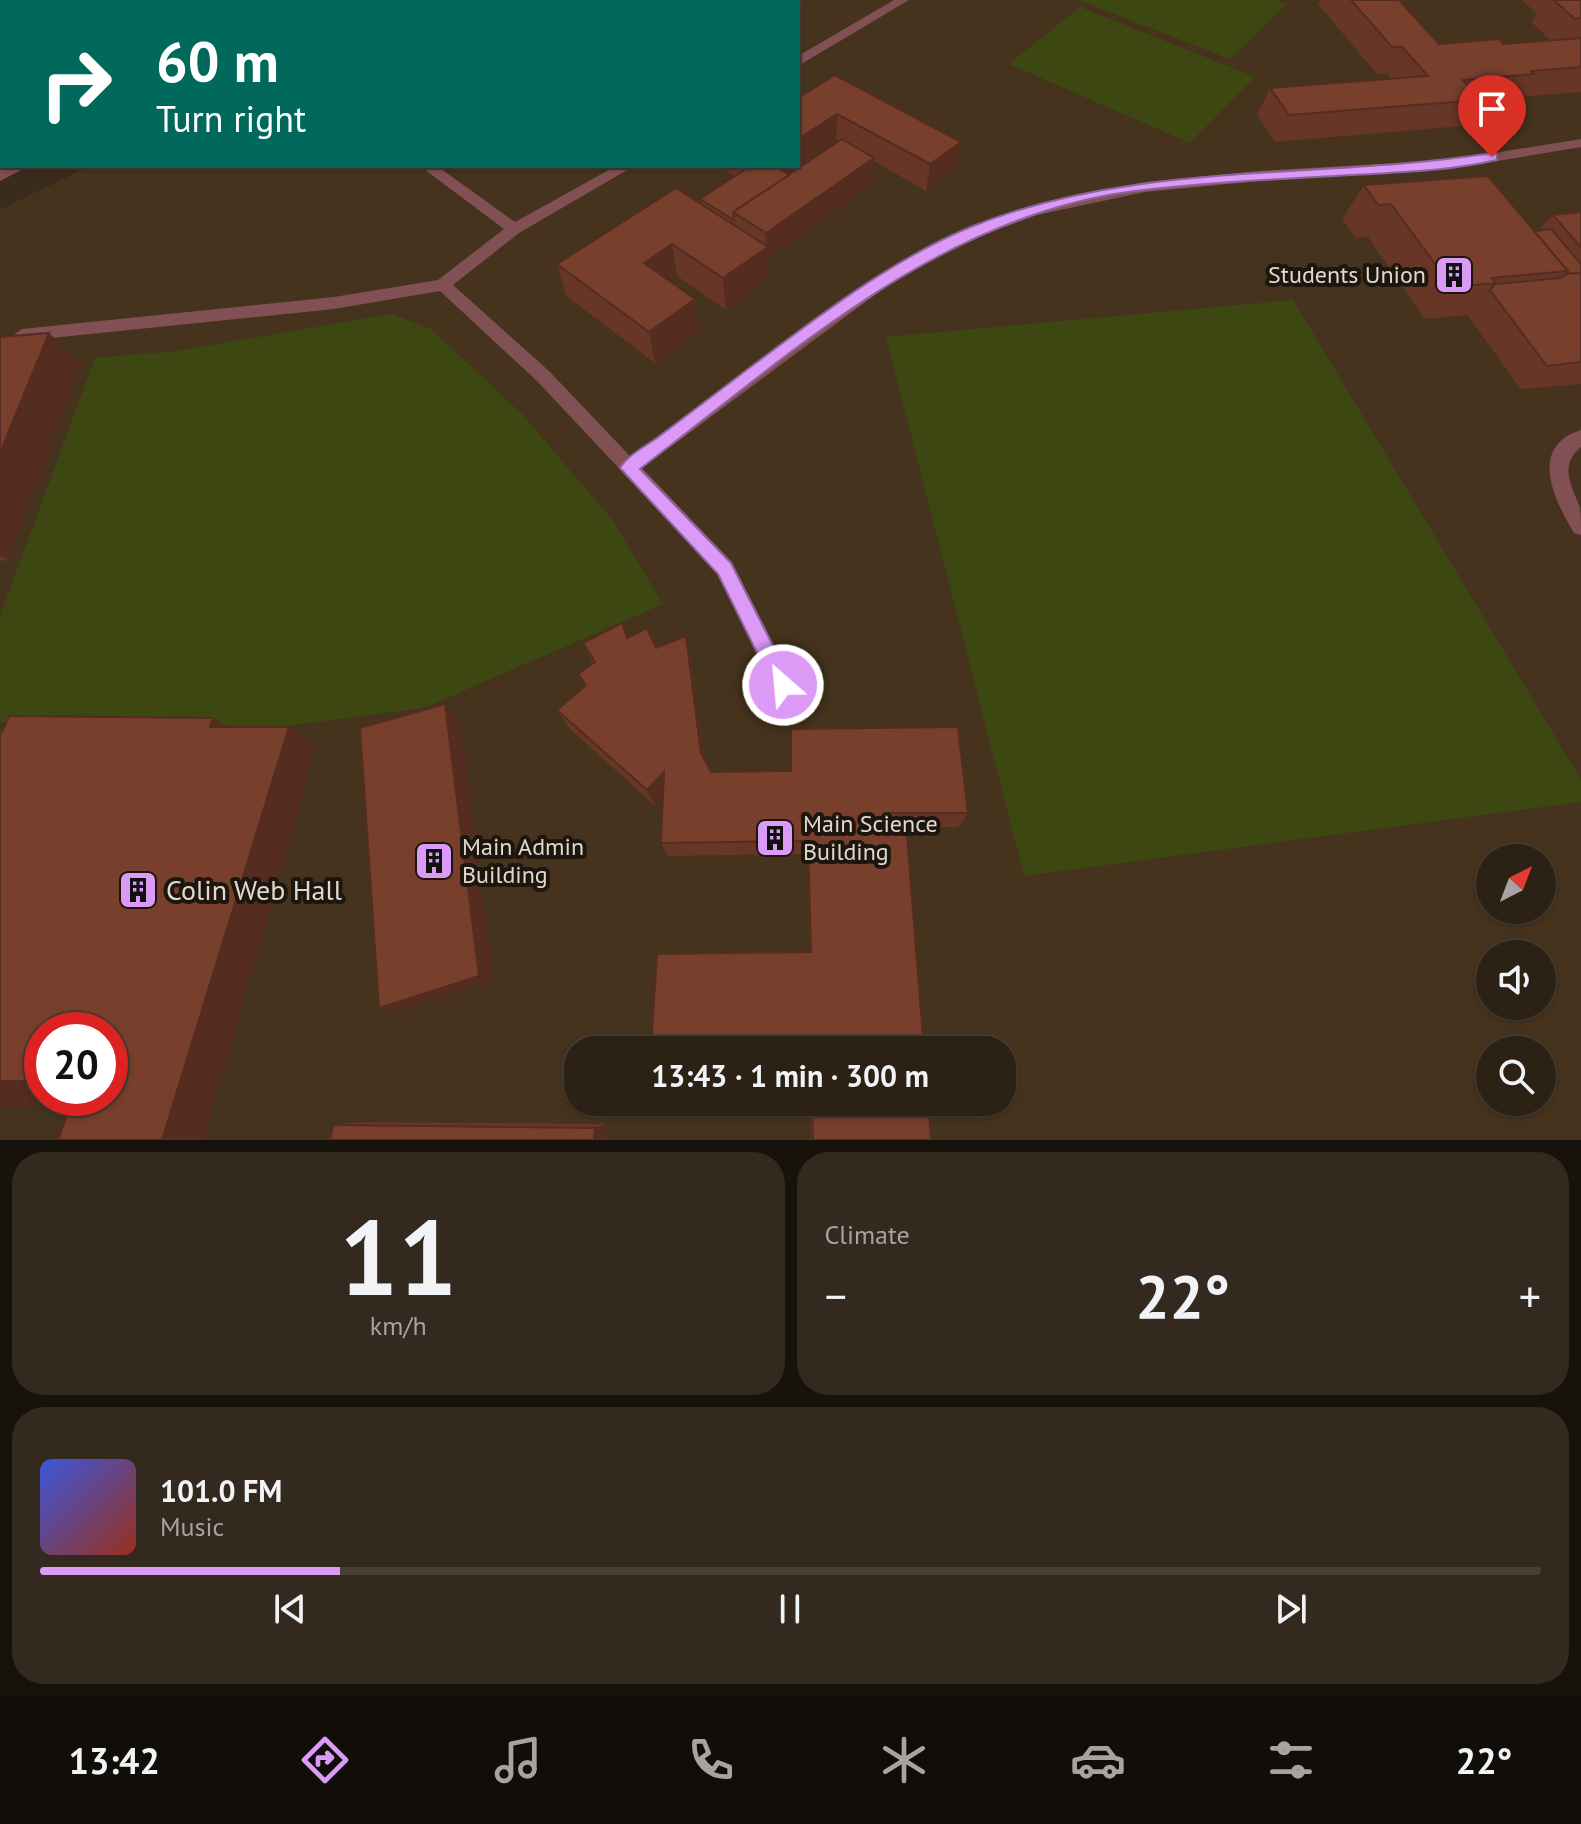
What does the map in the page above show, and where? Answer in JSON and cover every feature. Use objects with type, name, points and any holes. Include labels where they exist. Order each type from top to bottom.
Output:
[{"type":"street","points":[[800,61],[903,0]]},
{"type":"street","points":[[628,468],[765,365],[898,271],[976,230],[1031,211],[1131,187],[1435,166],[1581,143]]},
{"type":"street","points":[[430,168],[514,229]]},
{"type":"street","points":[[22,335],[334,303],[443,285],[514,229],[623,168]]},
{"type":"street","points":[[443,285],[543,376],[725,568],[783,685]]},
{"type":"street","points":[[1581,437],[1569,445],[1558,467],[1556,484],[1581,527]]},
{"type":"shaded area","points":[[800,0],[1581,0],[1581,1140],[0,1140],[0,210],[85,168],[800,168]]},
{"type":"green space","points":[[1079,0],[1275,0],[1287,4],[1230,59]]},
{"type":"green space","points":[[1080,7],[1255,77],[1190,143],[1009,64]]},
{"type":"green space","points":[[1293,300],[1581,780],[1581,802],[1024,876],[886,337]]},
{"type":"green space","points":[[392,314],[431,329],[523,415],[613,521],[663,604],[424,708],[286,726],[0,723],[0,616],[95,358],[176,351]]},
{"type":"building","points":[[1351,0],[1399,0],[1439,44],[1499,39],[1503,44],[1581,38],[1581,67],[1463,80],[1480,100],[1289,115],[1270,88],[1428,76],[1402,47],[1392,47]]},
{"type":"building","points":[[1554,0],[1581,0],[1581,18],[1575,19]]},
{"type":"building","points":[[835,75],[961,142],[930,164],[837,114],[800,138],[800,97]]},
{"type":"building","points":[[842,139],[874,158],[766,233],[733,212],[800,168]]},
{"type":"building","points":[[747,168],[777,168],[789,175],[733,212],[734,220],[700,199]]},
{"type":"building","points":[[1488,176],[1568,271],[1492,278],[1496,283],[1452,287],[1391,204],[1378,205],[1364,185]]},
{"type":"building","points":[[676,188],[768,247],[723,278],[672,244],[644,263],[695,299],[649,332],[557,264]]},
{"type":"building","points":[[1581,212],[1581,247],[1553,215]]},
{"type":"building","points":[[1551,229],[1581,264],[1581,273],[1566,274],[1568,271],[1534,231]]},
{"type":"building","points":[[1581,273],[1581,362],[1547,366],[1490,290],[1495,284],[1561,278],[1566,274]]},
{"type":"building","points":[[49,333],[0,453],[0,337]]},
{"type":"building","name":"Main Science Building","points":[[622,623],[627,638],[647,628],[656,648],[686,636],[701,753],[711,772],[791,771],[791,729],[958,727],[968,813],[887,813],[888,835],[907,835],[923,1036],[652,1036],[657,954],[811,952],[808,841],[661,843],[664,772],[647,790],[557,710],[586,685],[578,674],[595,662],[583,643]]},
{"type":"building","name":"Main Admin Building","points":[[445,704],[479,976],[379,1008],[360,728]]},
{"type":"building","name":"Colin Web Hall","points":[[9,716],[213,718],[210,727],[289,727],[162,1140],[58,1140],[67,1116],[128,1116],[128,1012],[24,1012],[24,1081],[0,1081],[2,732]]},
{"type":"building","points":[[812,1116],[929,1116],[931,1140],[813,1140]]},
{"type":"building","points":[[333,1125],[595,1128],[594,1140],[330,1140]]},
{"type":"place","name":"Students Union","points":[[1454,275]]},
{"type":"place","name":"Main Science Building","points":[[775,838]]},
{"type":"place","name":"Main Admin Building","points":[[434,861]]},
{"type":"place","name":"Colin Web Hall","points":[[138,890]]},
{"type":"route","points":[[783,685],[725,568],[628,468],[765,365],[898,271],[976,230],[1031,211],[1131,187],[1435,166],[1492,157]]}]
